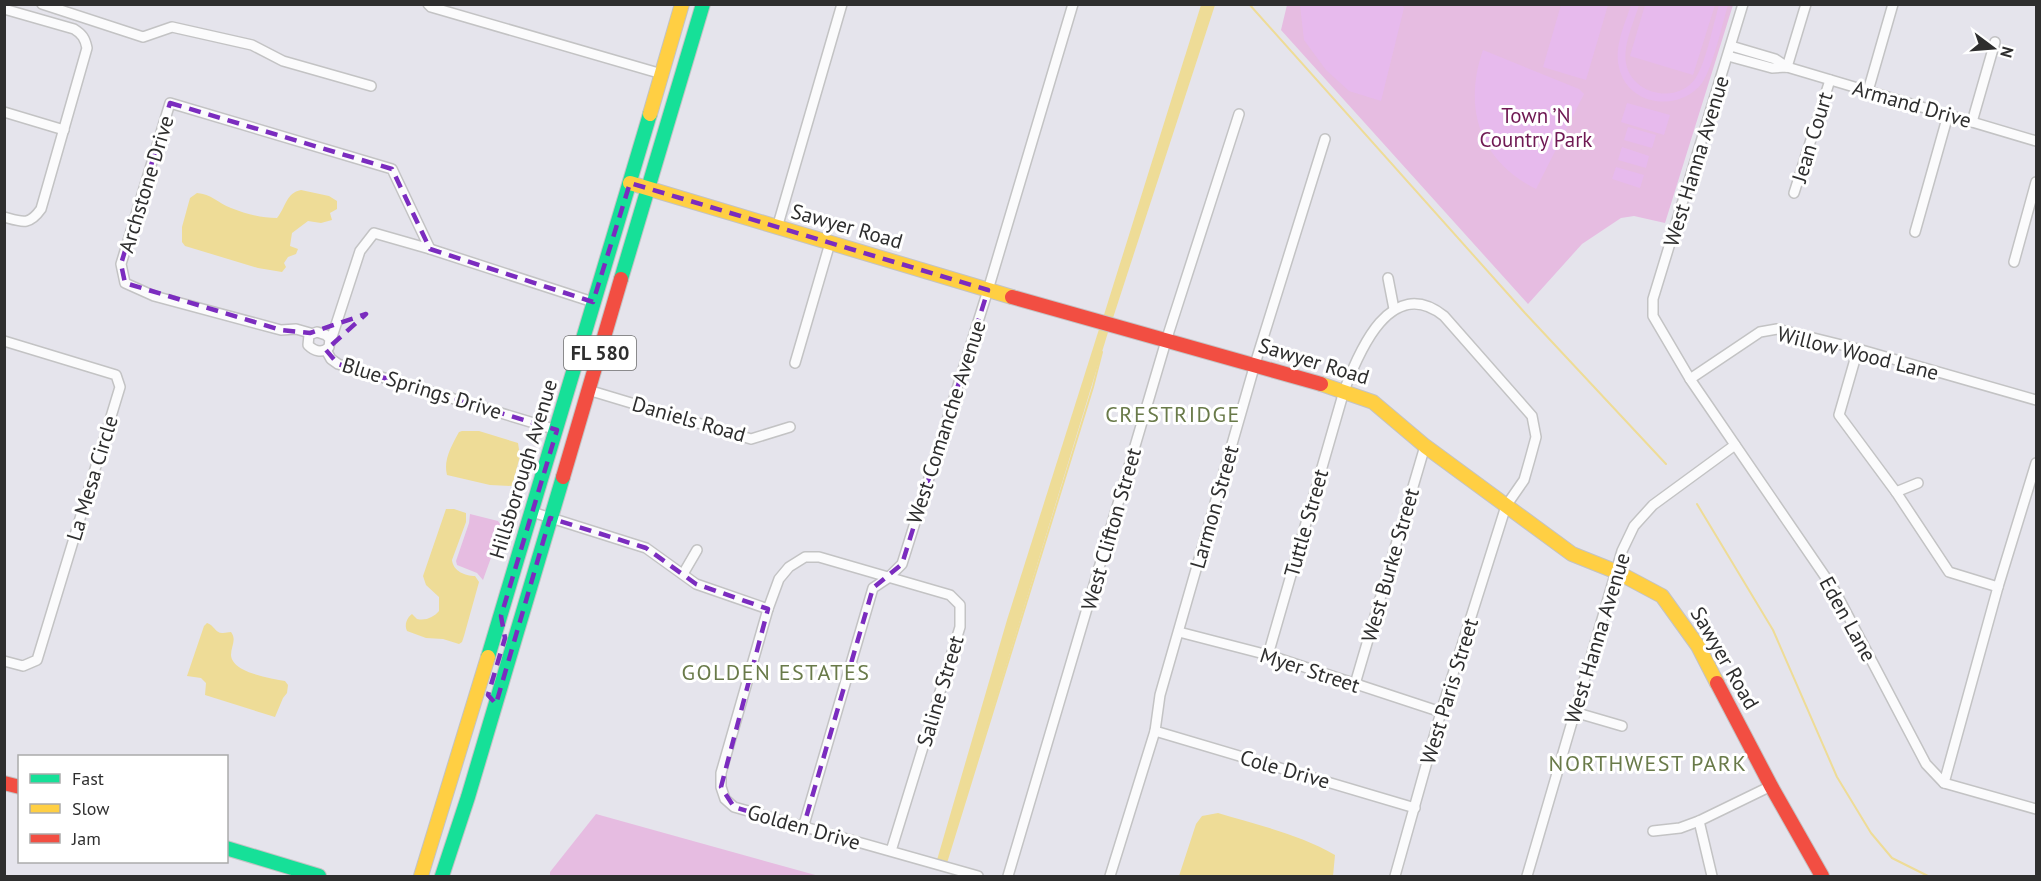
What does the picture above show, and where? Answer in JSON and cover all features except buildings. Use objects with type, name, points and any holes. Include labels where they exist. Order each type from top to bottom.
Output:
[{"type":"main road","name":"Hillsborough Avenue","points":[[421,876],[557,430],[682,4]]},
{"type":"main road","points":[[682,78],[679,50],[692,4]]},
{"type":"main road","name":"Hillsborough Avenue","points":[[442,876],[496,704],[703,4]]},
{"type":"main road","name":"Sawyer Road","points":[[630,183],[988,290],[1255,364],[1373,402],[1425,446],[1572,554],[1617,572],[1662,596],[1698,646],[1771,786],[1822,876]]},
{"type":"main road","points":[[608,326],[603,306],[617,256],[613,238]]},
{"type":"main road","points":[[579,420],[576,401],[598,324],[593,302]]},
{"type":"main road","points":[[496,704],[488,694],[505,638],[501,616]]},
{"type":"main road","points":[[228,850],[319,876]]},
{"type":"street","points":[[42,4],[143,37],[172,27],[252,45],[283,62],[371,86]]},
{"type":"street","points":[[428,4],[431,7],[662,74]]},
{"type":"street","points":[[777,228],[842,4]]},
{"type":"street","name":"West Comanche Avenue","points":[[803,828],[873,588],[888,578],[902,564],[988,290],[1073,4]]},
{"type":"street","name":"West Hanna Avenue","points":[[1690,379],[1653,316],[1653,299],[1743,4]]},
{"type":"street","points":[[1787,68],[1806,4]]},
{"type":"street","points":[[1868,91],[1893,4]]},
{"type":"street","points":[[4,9],[74,29],[86,40],[87,48],[41,209],[35,218],[23,222],[4,217]]},
{"type":"street","points":[[1972,122],[1995,42]]},
{"type":"street","name":"Armand Drive","points":[[1731,46],[1775,58],[1787,68]]},
{"type":"street","name":"Armand Drive","points":[[1728,56],[1772,68],[1787,68],[2037,141]]},
{"type":"street","name":"Jean Court","points":[[1794,193],[1830,80]]},
{"type":"street","name":"Archstone Drive","points":[[310,333],[296,329],[281,330],[154,296],[125,283],[121,264],[170,103],[392,169],[429,249]]},
{"type":"street","points":[[4,112],[64,130]]},
{"type":"street","name":"West Clifton Street","points":[[1008,876],[1166,341],[1239,114]]},
{"type":"street","points":[[1915,232],[1948,115]]},
{"type":"street","name":"Larmon Street","points":[[1110,876],[1155,731],[1160,695],[1255,364],[1325,139]]},
{"type":"street","points":[[2014,262],[2037,182]]},
{"type":"street","points":[[328,347],[360,250],[374,233],[593,302]]},
{"type":"street","points":[[795,363],[831,243]]},
{"type":"street","points":[[1388,278],[1394,309]]},
{"type":"street","name":"West Paris Street","points":[[1394,309],[1406,304],[1422,304],[1443,316],[1532,416],[1536,437],[1524,480],[1506,506],[1441,712],[1395,876]]},
{"type":"street","name":"Tuttle Street","points":[[1268,655],[1344,391],[1363,348],[1385,317],[1394,309]]},
{"type":"street","name":"Willow Wood Lane","points":[[1690,379],[1760,333],[1777,329],[1858,349],[2037,400]]},
{"type":"street","points":[[310,333],[322,333],[330,339],[328,347],[317,351],[308,345],[307,337],[310,333]]},
{"type":"street","name":"La Mesa Circle","points":[[4,341],[116,375],[120,387],[37,660],[23,666],[4,661]]},
{"type":"street","name":"Blue Springs Drive","points":[[328,347],[331,359],[338,364],[557,430]]},
{"type":"street","points":[[1858,349],[1839,415],[1896,492],[1949,572],[1998,587]]},
{"type":"street","name":"Eden Lane","points":[[1690,379],[1835,591],[1926,764],[1944,783]]},
{"type":"street","name":"Daniels Road","points":[[588,390],[751,439],[790,427]]},
{"type":"street","name":"West Hanna Avenue","points":[[1527,876],[1622,551],[1634,526],[1653,504],[1735,445]]},
{"type":"street","name":"West Burke Street","points":[[1355,684],[1425,446]]},
{"type":"street","points":[[2037,463],[1998,587],[1944,783],[2037,809]]},
{"type":"street","points":[[1896,492],[1918,483]]},
{"type":"street","points":[[532,512],[646,548],[696,584],[768,609]]},
{"type":"street","points":[[683,574],[698,550]]},
{"type":"street","name":"Saline Street","points":[[768,609],[779,579],[789,567],[805,557],[819,557],[950,595],[960,605],[960,627],[891,851]]},
{"type":"street","name":"Golden Drive","points":[[768,609],[721,773],[721,787],[725,799],[734,807],[978,876]]},
{"type":"street","name":"Myer Street","points":[[1179,632],[1268,655],[1441,712]]},
{"type":"street","points":[[1574,712],[1622,726]]},
{"type":"street","name":"Cole Drive","points":[[1155,731],[1415,808]]},
{"type":"street","points":[[1653,831],[1680,828],[1699,821],[1771,786]]},
{"type":"street","points":[[1699,821],[1712,876]]},
{"type":"highlighted area","points":[[170,103],[392,169],[430,249],[593,302],[630,183],[988,290],[902,564],[873,588],[803,828],[734,807],[721,787],[768,609],[696,584],[646,548],[550,518],[496,704],[488,695],[505,638],[501,616],[557,430],[338,364],[326,350],[366,314],[310,333],[281,330],[125,283],[121,264]]},
{"type":"green space","name":"Town ’N Country Park","points":[[1287,5],[1733,5],[1665,223],[1634,216],[1621,218],[1582,244],[1528,304],[1281,30]]},
{"type":"green space","points":[[1300,5],[1402,5],[1404,8],[1381,101],[1349,91],[1326,70],[1304,40]]},
{"type":"green space","points":[[1561,5],[1608,5],[1586,80],[1543,67]]},
{"type":"green space","points":[[1631,5],[1639,5],[1626,48],[1626,63],[1630,74],[1645,89],[1666,94],[1687,87],[1695,79],[1706,54],[1719,5],[1728,5],[1710,67],[1702,83],[1692,93],[1680,99],[1655,101],[1632,90],[1624,80],[1619,67],[1618,51]]},
{"type":"green space","points":[[1645,5],[1715,5],[1693,75],[1630,56]]},
{"type":"green space","points":[[1483,50],[1579,89],[1584,94],[1536,189],[1501,163],[1489,148],[1481,130],[1476,112],[1475,92],[1477,71]]},
{"type":"green space","points":[[1627,103],[1670,115],[1664,135],[1621,122]]},
{"type":"green space","points":[[1628,127],[1656,135],[1652,148],[1624,140]]},
{"type":"green space","points":[[1622,147],[1649,156],[1646,168],[1618,160]]},
{"type":"green space","points":[[1616,167],[1644,175],[1640,188],[1612,179]]},
{"type":"green space","points":[[470,514],[498,521],[502,527],[483,580],[477,573],[457,565],[456,561]]},
{"type":"green space","points":[[596,814],[819,876],[550,876],[550,872]]},
{"type":"shaded area","points":[[1201,5],[1215,5],[1112,321],[1103,318]]},
{"type":"shaded area","points":[[301,190],[329,196],[337,201],[337,209],[330,213],[332,220],[321,223],[308,221],[292,233],[290,246],[298,249],[296,254],[288,257],[284,263],[286,267],[282,272],[258,268],[185,246],[182,242],[182,227],[190,198],[197,193],[242,212],[277,218],[289,197]]},
{"type":"shaded area","points":[[1100,326],[1109,329],[946,863],[937,860],[1007,620]]},
{"type":"shaded area","points":[[479,431],[518,443],[520,456],[512,486],[490,485],[447,475],[446,464],[449,453],[459,432]]},
{"type":"shaded area","points":[[446,509],[466,513],[466,522],[452,560],[457,570],[475,576],[479,582],[464,636],[459,644],[443,639],[426,638],[407,631],[406,626],[407,619],[412,614],[417,619],[424,619],[432,617],[439,611],[439,597],[426,585],[423,576]]},
{"type":"shaded area","points":[[207,623],[221,633],[231,632],[234,640],[231,655],[238,666],[253,674],[285,681],[288,685],[287,693],[275,717],[205,695],[206,683],[201,678],[187,676]]},
{"type":"shaded area","points":[[1218,813],[1292,836],[1335,855],[1333,876],[1179,876],[1196,824],[1202,816]]},
{"type":"waterway","points":[[1249,4],[1525,313],[1666,464]]},
{"type":"waterway","points":[[946,863],[1102,352]]},
{"type":"waterway","points":[[1697,504],[1773,630],[1837,777],[1871,833],[1892,858],[1928,876]]},
{"type":"traffic: fast","points":[[621,279],[703,4]]},
{"type":"traffic: fast","points":[[488,657],[650,114]]},
{"type":"traffic: fast","points":[[442,876],[468,797],[563,477]]},
{"type":"traffic: fast","points":[[228,849],[319,876]]},
{"type":"traffic: slow","points":[[650,114],[682,4]]},
{"type":"traffic: slow","points":[[630,183],[1012,297]]},
{"type":"traffic: slow","points":[[1321,384],[1373,402],[1425,446],[1572,554],[1617,572],[1662,596],[1698,646],[1717,683]]},
{"type":"traffic: slow","points":[[421,876],[488,657]]},
{"type":"traffic: jam","points":[[563,477],[621,279]]},
{"type":"traffic: jam","points":[[1012,297],[1321,384]]},
{"type":"traffic: jam","points":[[1717,683],[1822,876]]},
{"type":"traffic: jam","points":[[4,783],[18,786]]},
{"type":"district","name":"CRESTRIDGE","points":[[1173,414]]},
{"type":"district","name":"GOLDEN ESTATES","points":[[776,672]]},
{"type":"district","name":"NORTHWEST PARK","points":[[1648,763]]}]
